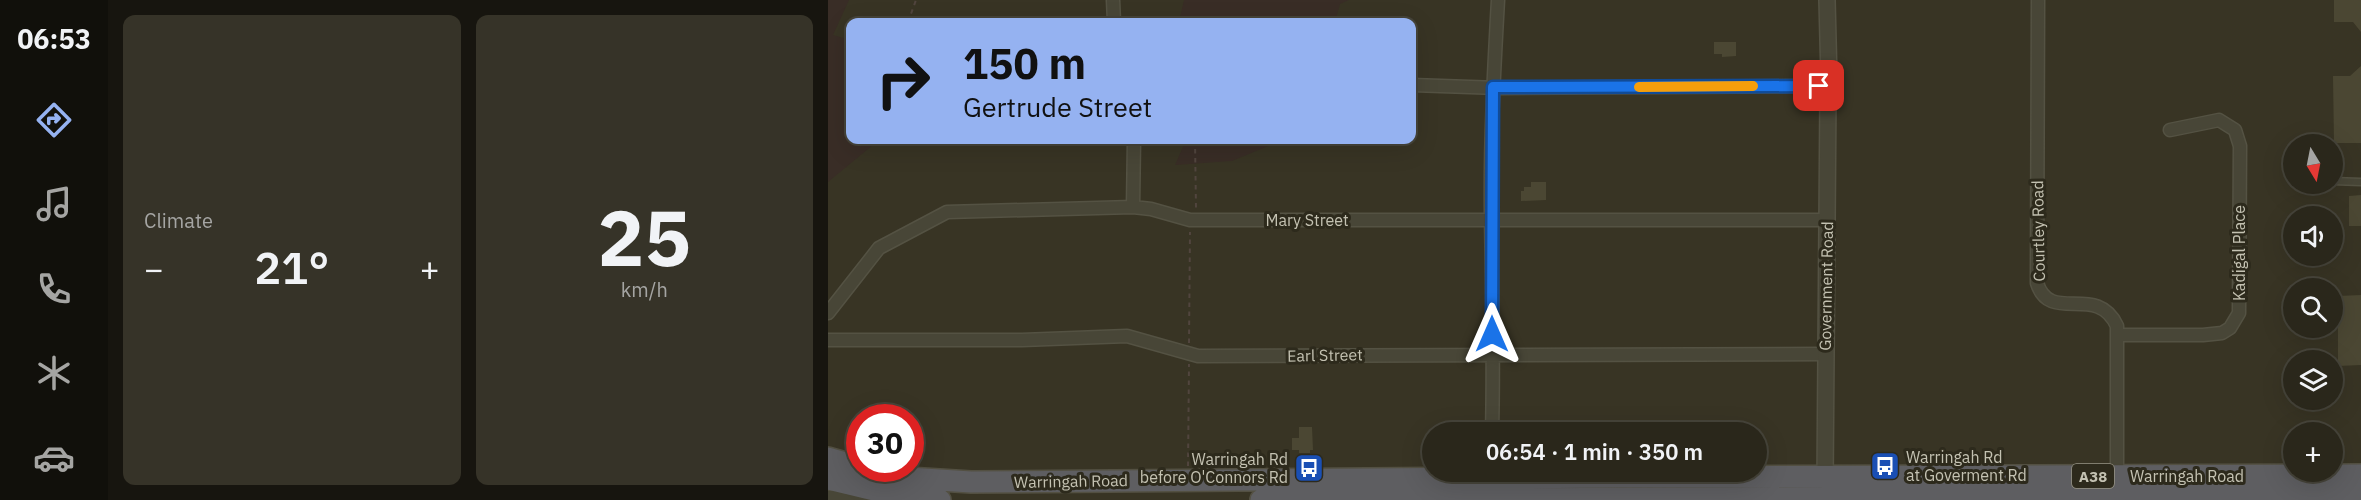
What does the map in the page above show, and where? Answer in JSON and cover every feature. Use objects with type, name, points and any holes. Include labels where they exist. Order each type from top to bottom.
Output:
[{"type":"highway","name":"Warringah Road","points":[[828,458],[846,464]]},
{"type":"highway","name":"Warringah Road","points":[[924,479],[971,482],[1422,475]]},
{"type":"highway","name":"Warringah Road","points":[[1261,500],[1566,499],[1825,492],[2117,476],[2361,475]]},
{"type":"highway","points":[[828,479],[895,495],[940,500]]},
{"type":"highway","name":"Warringah Road","points":[[1639,482],[1825,492],[2361,495]]},
{"type":"street","points":[[1113,0],[1114,18]]},
{"type":"street","points":[[1492,422],[1491,221],[1493,87],[1498,0]]},
{"type":"street","name":"Government Road","points":[[1825,492],[1827,0]]},
{"type":"street","name":"Courtley Road","points":[[2038,0],[2037,283],[2041,294],[2055,303],[2097,305],[2108,310],[2117,326],[2117,476]]},
{"type":"street","points":[[1416,85],[1825,87]]},
{"type":"street","name":"Kadigal Place","points":[[2117,335],[2222,333],[2230,328],[2239,313],[2240,146],[2235,130],[2219,120],[2170,130]]},
{"type":"street","points":[[1133,207],[1134,144]]},
{"type":"street","name":"Mary Street","points":[[828,313],[879,248],[947,212],[1133,207],[1196,220],[1827,220]]},
{"type":"street","name":"Earl Street","points":[[828,340],[1022,340],[1127,336],[1198,356],[1826,354]]},
{"type":"street","points":[[828,497],[895,495]]},
{"type":"lane","points":[[2343,181],[2361,182]]},
{"type":"path","points":[[909,18],[916,0]]},
{"type":"path","points":[[1195,144],[1196,220]]},
{"type":"shaded area","points":[[828,0],[849,0],[833,35],[846,39],[846,144],[874,144],[828,182]]},
{"type":"shaded area","points":[[1184,0],[1349,0],[1340,4],[1336,18],[1180,18]]},
{"type":"shaded area","points":[[1184,144],[1273,144],[1232,161],[1175,165]]},
{"type":"building","points":[[2334,0],[2361,0],[2361,32],[2353,22],[2334,22]]},
{"type":"building","points":[[1714,42],[1736,42],[1736,56],[1722,57],[1722,54],[1714,54]]},
{"type":"building","points":[[2361,66],[2361,143],[2343,143],[2343,134],[2334,134],[2333,76],[2350,76]]},
{"type":"building","points":[[1531,182],[1546,182],[1546,200],[1521,201],[1521,191],[1524,191],[1524,187],[1531,187]]},
{"type":"building","points":[[2361,195],[2361,226],[2349,226],[2349,196]]},
{"type":"building","points":[[2361,295],[2361,365],[2343,366],[2343,350],[2338,350],[2338,338],[2343,338],[2343,296]]},
{"type":"building","points":[[1299,427],[1312,427],[1313,450],[1310,450],[1310,453],[1299,453],[1299,450],[1292,450],[1292,438],[1299,438]]},
{"type":"slow traffic","points":[[1639,87],[1753,86]]},
{"type":"place","name":"Warringah Rd at Goverment Rd","points":[[1885,466]]},
{"type":"place","name":"Warringah Rd before O'Connors Rd","points":[[1309,468]]},
{"type":"route","points":[[1492,334],[1493,87],[1819,86]]}]
